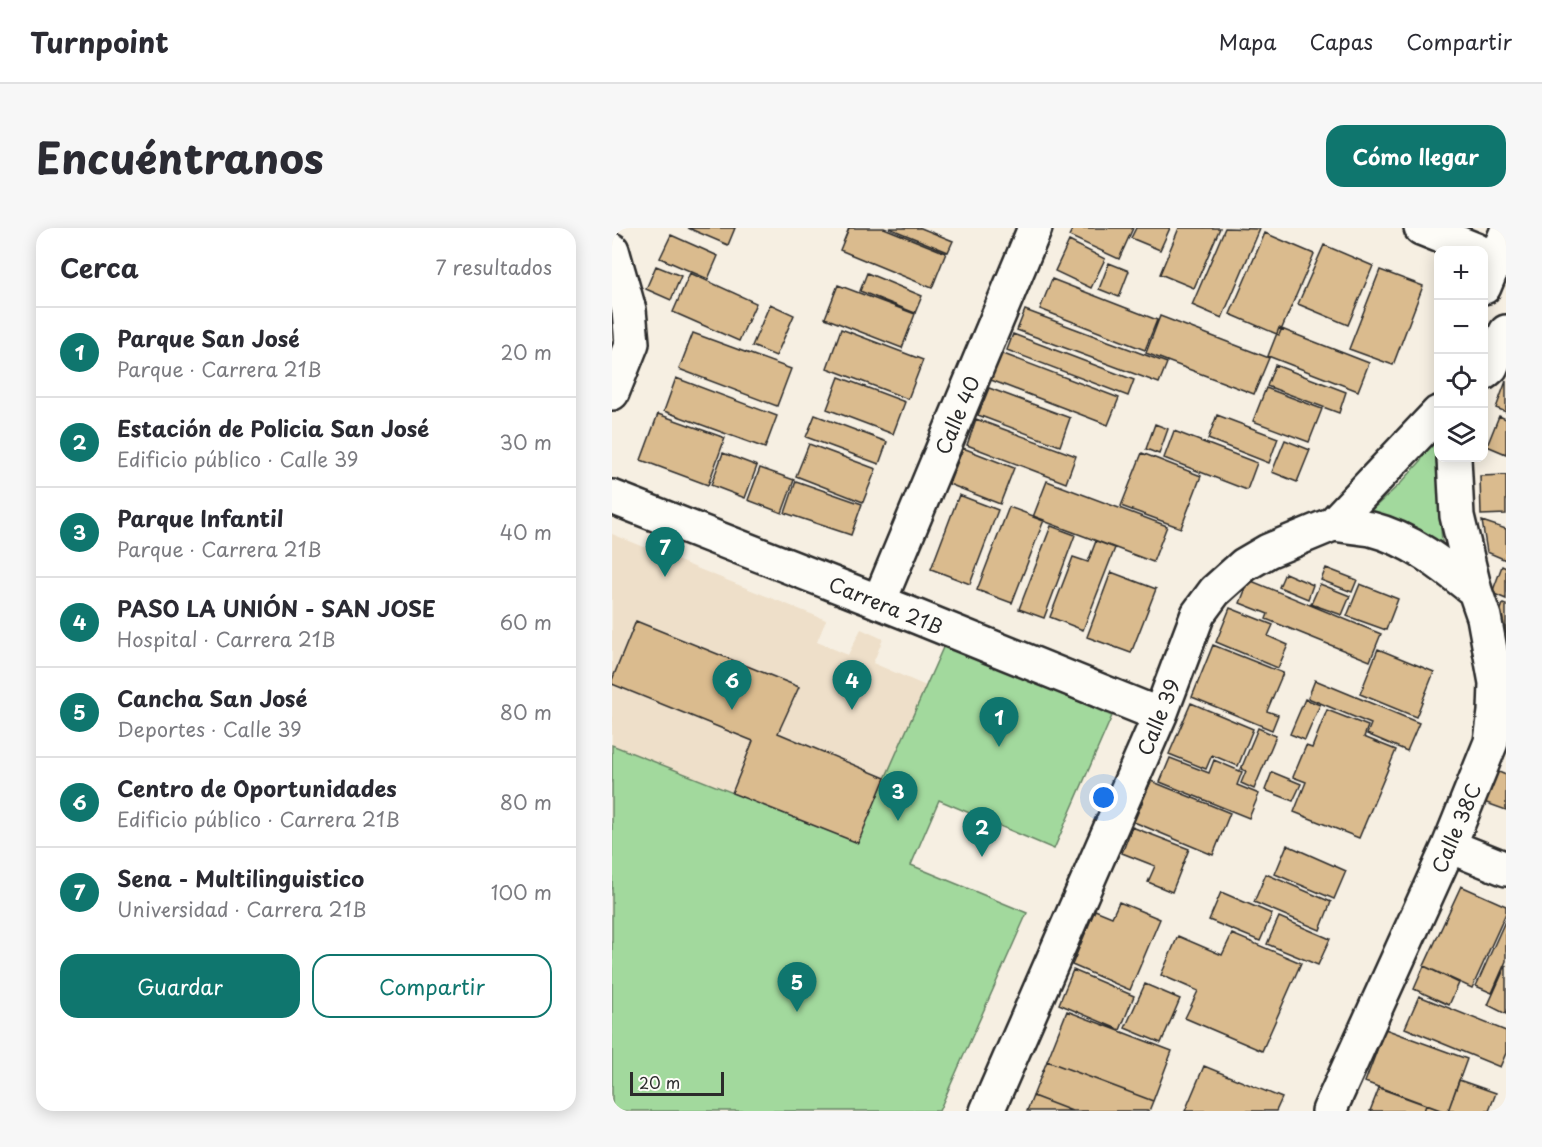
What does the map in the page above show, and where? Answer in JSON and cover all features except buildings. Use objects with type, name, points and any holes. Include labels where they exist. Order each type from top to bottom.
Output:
[{"type":"street","name":"Calle 40","points":[[879,602],[1035,228]]},
{"type":"street","points":[[1421,228],[1492,258]]},
{"type":"street","points":[[612,250],[629,310],[632,343],[612,393]]},
{"type":"street","points":[[1488,370],[1506,332]]},
{"type":"street","name":"Calle 39","points":[[987,1111],[1160,715],[1198,614],[1215,591],[1244,565],[1268,551],[1333,524],[1434,417]]},
{"type":"street","name":"Calle 38C","points":[[1329,1111],[1449,846],[1491,742],[1496,683],[1492,652],[1457,516],[1454,462]]},
{"type":"street","name":"Carrera 21B","points":[[612,497],[1160,715]]},
{"type":"street","points":[[1333,524],[1371,530],[1403,540],[1438,561],[1475,591]]},
{"type":"street","points":[[1449,846],[1506,869]]},
{"type":"shaded area","points":[[612,534],[826,620],[817,642],[848,655],[861,629],[883,639],[873,663],[926,686],[885,778],[778,733],[799,686],[636,621],[612,680]]},
{"type":"shaded area","points":[[612,684],[753,741],[732,793],[612,745]]},
{"type":"green space","points":[[1434,437],[1434,462],[1438,462],[1443,554],[1365,516],[1420,462]]},
{"type":"green space","points":[[945,643],[1112,716],[1054,849],[939,800],[911,865],[1027,913],[939,1111],[612,1111],[612,745],[857,842]]},
{"type":"place","name":"Sena - Multilinguistico","points":[[665,577]]},
{"type":"place","name":"Centro de Oportunidades","points":[[732,710]]},
{"type":"place","name":"PASO LA UNIÓN - SAN JOSE","points":[[852,710]]},
{"type":"place","name":"Parque San José","points":[[999,747]]},
{"type":"place","name":"Parque Infantil","points":[[898,821]]},
{"type":"place","name":"Estación de Policia San José","points":[[982,857]]},
{"type":"place","name":"Cancha San José","points":[[797,1012]]}]
